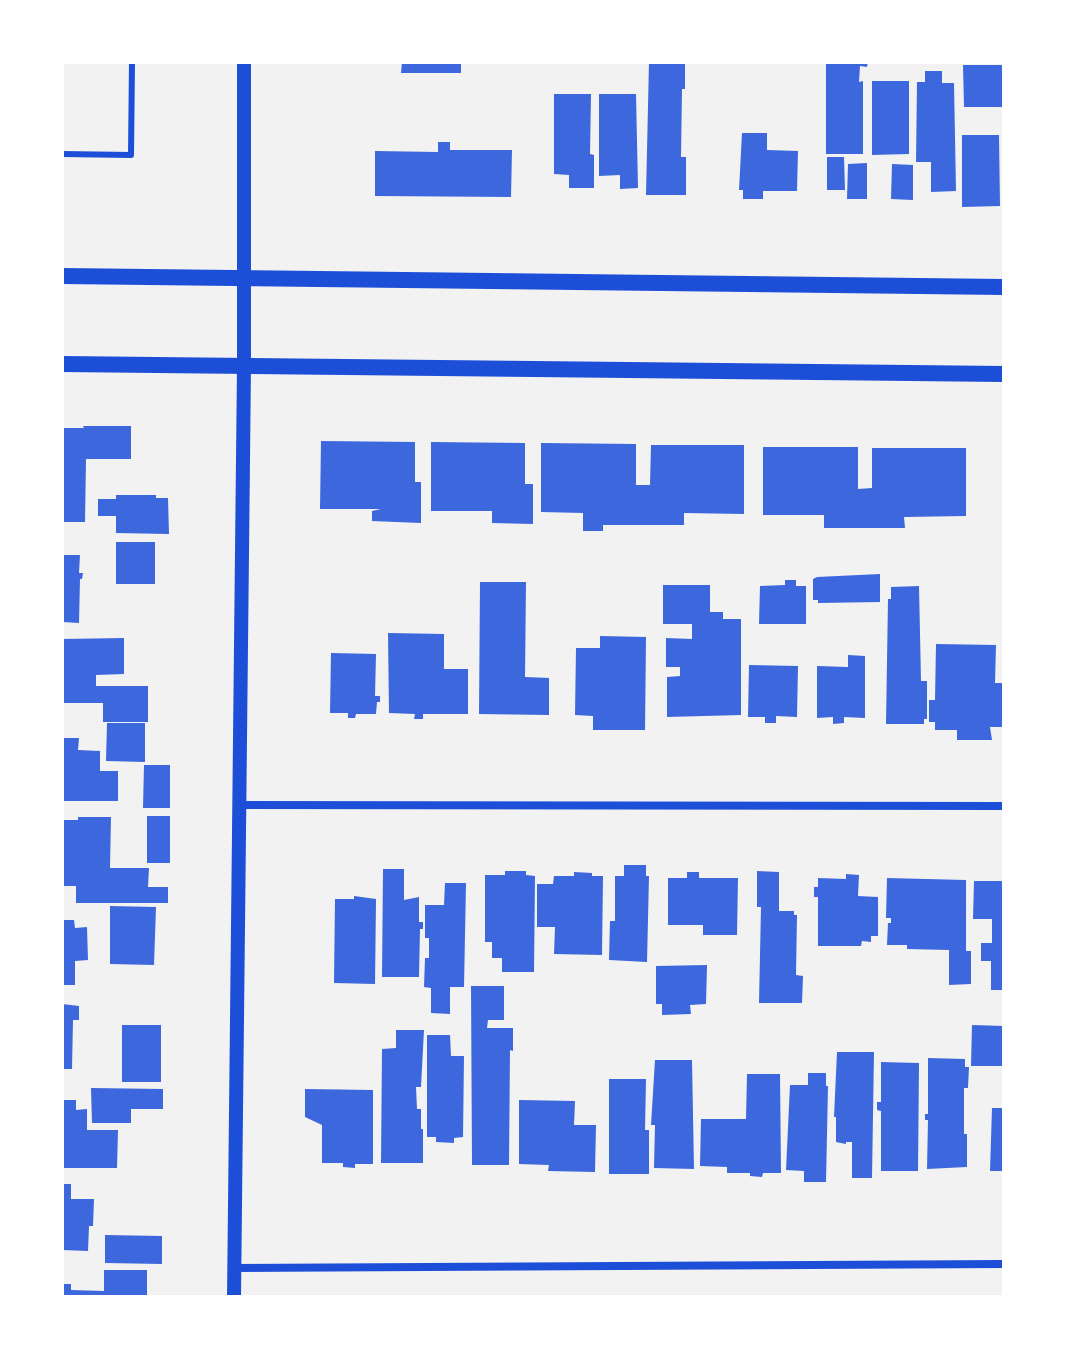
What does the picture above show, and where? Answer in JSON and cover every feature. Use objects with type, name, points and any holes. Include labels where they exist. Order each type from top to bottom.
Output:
[{"type":"main road","points":[[62,276],[1004,287]]},
{"type":"main road","points":[[62,364],[1004,374]]},
{"type":"street","points":[[234,1297],[244,366],[244,62]]},
{"type":"street","points":[[239,805],[1004,806]]},
{"type":"street","points":[[234,1268],[1004,1264]]},
{"type":"lane","points":[[62,154],[131,155],[132,62]]},
{"type":"building","points":[[402,62],[461,62],[461,73],[401,73]]},
{"type":"building","points":[[649,62],[685,62],[681,157],[686,157],[686,195],[646,195]]},
{"type":"building","points":[[826,62],[868,62],[867,67],[860,66],[859,82],[863,81],[863,154],[826,154]]},
{"type":"building","points":[[963,65],[1003,65],[1003,107],[964,107]]},
{"type":"building","points":[[925,71],[942,71],[942,83],[954,83],[956,191],[931,192],[931,162],[916,162],[917,82],[925,82]]},
{"type":"building","points":[[872,81],[909,81],[909,154],[872,155]]},
{"type":"building","points":[[554,94],[591,94],[590,154],[594,155],[594,188],[569,188],[569,175],[554,174]]},
{"type":"building","points":[[599,94],[636,94],[638,188],[620,189],[620,175],[599,176]]},
{"type":"building","points":[[742,133],[767,133],[767,150],[798,151],[797,191],[763,191],[763,199],[743,199],[743,190],[739,190]]},
{"type":"building","points":[[962,135],[999,135],[1000,206],[962,207]]},
{"type":"building","points":[[438,142],[450,142],[450,150],[512,150],[511,197],[375,196],[375,151],[438,152]]},
{"type":"building","points":[[827,157],[844,157],[845,190],[827,190]]},
{"type":"building","points":[[867,163],[867,199],[847,199],[848,164]]},
{"type":"building","points":[[892,164],[913,165],[913,200],[891,199]]},
{"type":"building","points":[[131,426],[131,459],[86,459],[85,522],[62,522],[62,428]]},
{"type":"building","points":[[321,441],[415,442],[415,482],[421,482],[421,523],[372,521],[372,511],[381,509],[320,509]]},
{"type":"building","points":[[431,442],[525,443],[525,484],[533,484],[533,524],[492,523],[492,511],[431,511]]},
{"type":"building","points":[[541,443],[636,444],[636,485],[650,485],[651,445],[744,445],[744,514],[684,513],[684,525],[603,525],[603,531],[583,531],[583,513],[541,512]]},
{"type":"building","points":[[763,447],[858,447],[858,489],[872,488],[872,448],[966,448],[966,516],[904,517],[905,528],[824,528],[824,515],[763,515]]},
{"type":"building","points":[[116,495],[168,498],[169,534],[116,533],[116,516],[98,516],[98,499],[116,499]]},
{"type":"building","points":[[116,542],[155,542],[155,584],[116,584]]},
{"type":"building","points":[[62,555],[80,555],[79,573],[83,573],[80,579],[79,623],[62,622]]},
{"type":"building","points":[[880,574],[880,602],[818,603],[818,600],[813,600],[813,579],[817,577]]},
{"type":"building","points":[[785,580],[796,580],[796,586],[806,586],[806,624],[759,624],[760,586],[785,585]]},
{"type":"building","points":[[480,582],[526,582],[525,677],[549,678],[549,715],[479,714]]},
{"type":"building","points":[[663,585],[710,585],[710,612],[723,612],[723,619],[741,619],[741,715],[667,717],[667,677],[680,676],[680,667],[666,667],[666,638],[692,639],[692,624],[663,624]]},
{"type":"building","points":[[919,586],[921,681],[927,681],[927,719],[924,719],[924,724],[886,724],[888,599],[891,599],[891,587]]},
{"type":"building","points":[[388,633],[444,634],[444,669],[468,669],[468,714],[423,714],[423,719],[414,719],[415,714],[389,713]]},
{"type":"building","points":[[600,636],[646,637],[645,730],[593,730],[593,716],[575,715],[576,648],[600,648]]},
{"type":"building","points":[[124,638],[124,674],[96,675],[96,686],[148,686],[148,722],[103,722],[103,703],[62,703],[62,639]]},
{"type":"building","points":[[936,644],[996,645],[995,683],[1004,683],[1004,727],[990,727],[992,740],[957,740],[957,730],[935,730],[935,722],[929,722],[929,700],[935,700]]},
{"type":"building","points":[[331,653],[376,654],[375,696],[380,696],[380,702],[377,702],[376,714],[356,714],[355,718],[348,718],[348,713],[330,713]]},
{"type":"building","points":[[848,655],[865,656],[865,718],[844,717],[844,723],[833,724],[833,717],[817,718],[817,666],[848,667]]},
{"type":"building","points":[[749,665],[798,666],[797,717],[776,716],[776,723],[765,723],[765,717],[748,717]]},
{"type":"building","points":[[107,723],[145,723],[145,762],[106,761]]},
{"type":"building","points":[[62,738],[79,738],[78,750],[100,751],[100,771],[118,771],[118,801],[62,801]]},
{"type":"building","points":[[144,765],[170,765],[170,808],[143,808]]},
{"type":"building","points":[[147,816],[170,816],[170,863],[147,863]]},
{"type":"building","points":[[78,817],[111,817],[110,868],[149,868],[148,887],[168,887],[168,903],[76,903],[76,886],[62,886],[62,820],[78,820]]},
{"type":"building","points":[[624,865],[646,865],[646,876],[649,876],[647,962],[609,960],[610,921],[615,921],[615,876],[624,876]]},
{"type":"building","points":[[383,869],[404,869],[404,900],[419,897],[419,922],[423,922],[423,929],[420,929],[419,977],[382,977]]},
{"type":"building","points":[[505,871],[526,871],[526,875],[535,876],[534,972],[502,972],[502,958],[492,958],[492,942],[485,942],[485,875],[505,875]]},
{"type":"building","points":[[757,871],[779,872],[779,911],[794,911],[797,915],[796,975],[803,976],[802,1003],[759,1003],[761,907],[757,907]]},
{"type":"building","points":[[574,872],[603,876],[602,955],[554,954],[555,927],[537,927],[537,884],[553,884],[554,876],[574,876]]},
{"type":"building","points":[[687,872],[699,872],[699,878],[738,878],[737,935],[703,935],[703,925],[668,925],[668,878],[687,878]]},
{"type":"building","points":[[846,874],[859,875],[858,896],[878,897],[878,936],[871,936],[871,942],[862,941],[861,946],[818,946],[818,897],[814,897],[814,887],[818,887],[818,878],[846,879]]},
{"type":"building","points":[[887,878],[966,880],[966,951],[971,951],[971,984],[949,985],[949,950],[887,945],[891,918],[886,918]]},
{"type":"building","points":[[974,881],[1004,881],[1004,990],[991,990],[991,961],[981,961],[981,943],[992,943],[992,919],[973,919]]},
{"type":"building","points":[[445,883],[466,883],[464,987],[450,987],[450,1014],[431,1013],[431,988],[424,987],[425,958],[429,958],[429,938],[425,938],[425,905],[444,905]]},
{"type":"building","points":[[354,896],[376,899],[375,984],[334,983],[335,899],[354,899]]},
{"type":"building","points":[[110,906],[156,907],[154,965],[110,964]]},
{"type":"building","points":[[62,920],[74,920],[75,928],[87,927],[88,960],[75,961],[75,985],[62,985]]},
{"type":"building","points":[[707,965],[706,1004],[690,1005],[691,1014],[662,1015],[662,1004],[656,1004],[656,966]]},
{"type":"building","points":[[471,986],[504,986],[504,1020],[488,1020],[487,1028],[513,1028],[509,1165],[472,1165]]},
{"type":"building","points":[[62,1004],[79,1006],[79,1020],[73,1020],[72,1069],[62,1069]]},
{"type":"building","points":[[122,1025],[161,1025],[161,1082],[122,1082]]},
{"type":"building","points":[[972,1025],[1004,1026],[1004,1066],[971,1066]]},
{"type":"building","points":[[396,1030],[424,1030],[421,1087],[416,1087],[417,1109],[421,1109],[423,1129],[423,1163],[381,1163],[382,1049],[396,1048]]},
{"type":"building","points":[[427,1035],[450,1035],[451,1056],[464,1056],[463,1137],[454,1138],[454,1143],[436,1142],[436,1137],[427,1137]]},
{"type":"building","points":[[837,1052],[874,1052],[872,1178],[852,1178],[852,1142],[836,1142]]},
{"type":"building","points":[[928,1058],[965,1059],[965,1067],[969,1067],[968,1088],[964,1088],[967,1167],[927,1169],[928,1120],[925,1120],[925,1114],[928,1114]]},
{"type":"building","points":[[655,1060],[692,1060],[694,1169],[654,1168],[655,1125],[651,1125]]},
{"type":"building","points":[[881,1062],[919,1063],[918,1171],[881,1171],[881,1111],[877,1110],[877,1102],[881,1102]]},
{"type":"building","points":[[808,1073],[826,1073],[826,1182],[804,1182],[804,1171],[786,1170],[790,1085],[808,1085]]},
{"type":"building","points":[[747,1074],[780,1074],[781,1173],[750,1176],[750,1173],[727,1173],[727,1167],[700,1166],[701,1119],[746,1119]]},
{"type":"building","points":[[609,1079],[646,1079],[645,1130],[649,1130],[649,1174],[609,1174]]},
{"type":"building","points":[[91,1088],[163,1089],[163,1109],[131,1109],[131,1123],[92,1123]]},
{"type":"building","points":[[305,1089],[373,1090],[373,1164],[355,1164],[355,1168],[343,1167],[343,1163],[322,1163],[322,1125],[305,1117]]},
{"type":"building","points":[[62,1100],[76,1100],[76,1110],[87,1109],[87,1130],[118,1130],[117,1168],[62,1168]]},
{"type":"building","points":[[519,1100],[575,1101],[574,1125],[596,1125],[595,1172],[548,1171],[549,1165],[519,1164]]},
{"type":"building","points":[[992,1108],[1004,1108],[1004,1171],[990,1171]]},
{"type":"building","points":[[62,1184],[71,1184],[71,1199],[94,1199],[88,1251],[62,1250]]},
{"type":"building","points":[[105,1235],[162,1236],[162,1264],[105,1263]]},
{"type":"building","points":[[104,1270],[147,1270],[147,1297],[62,1297],[62,1284],[71,1284],[71,1290],[104,1291]]}]
